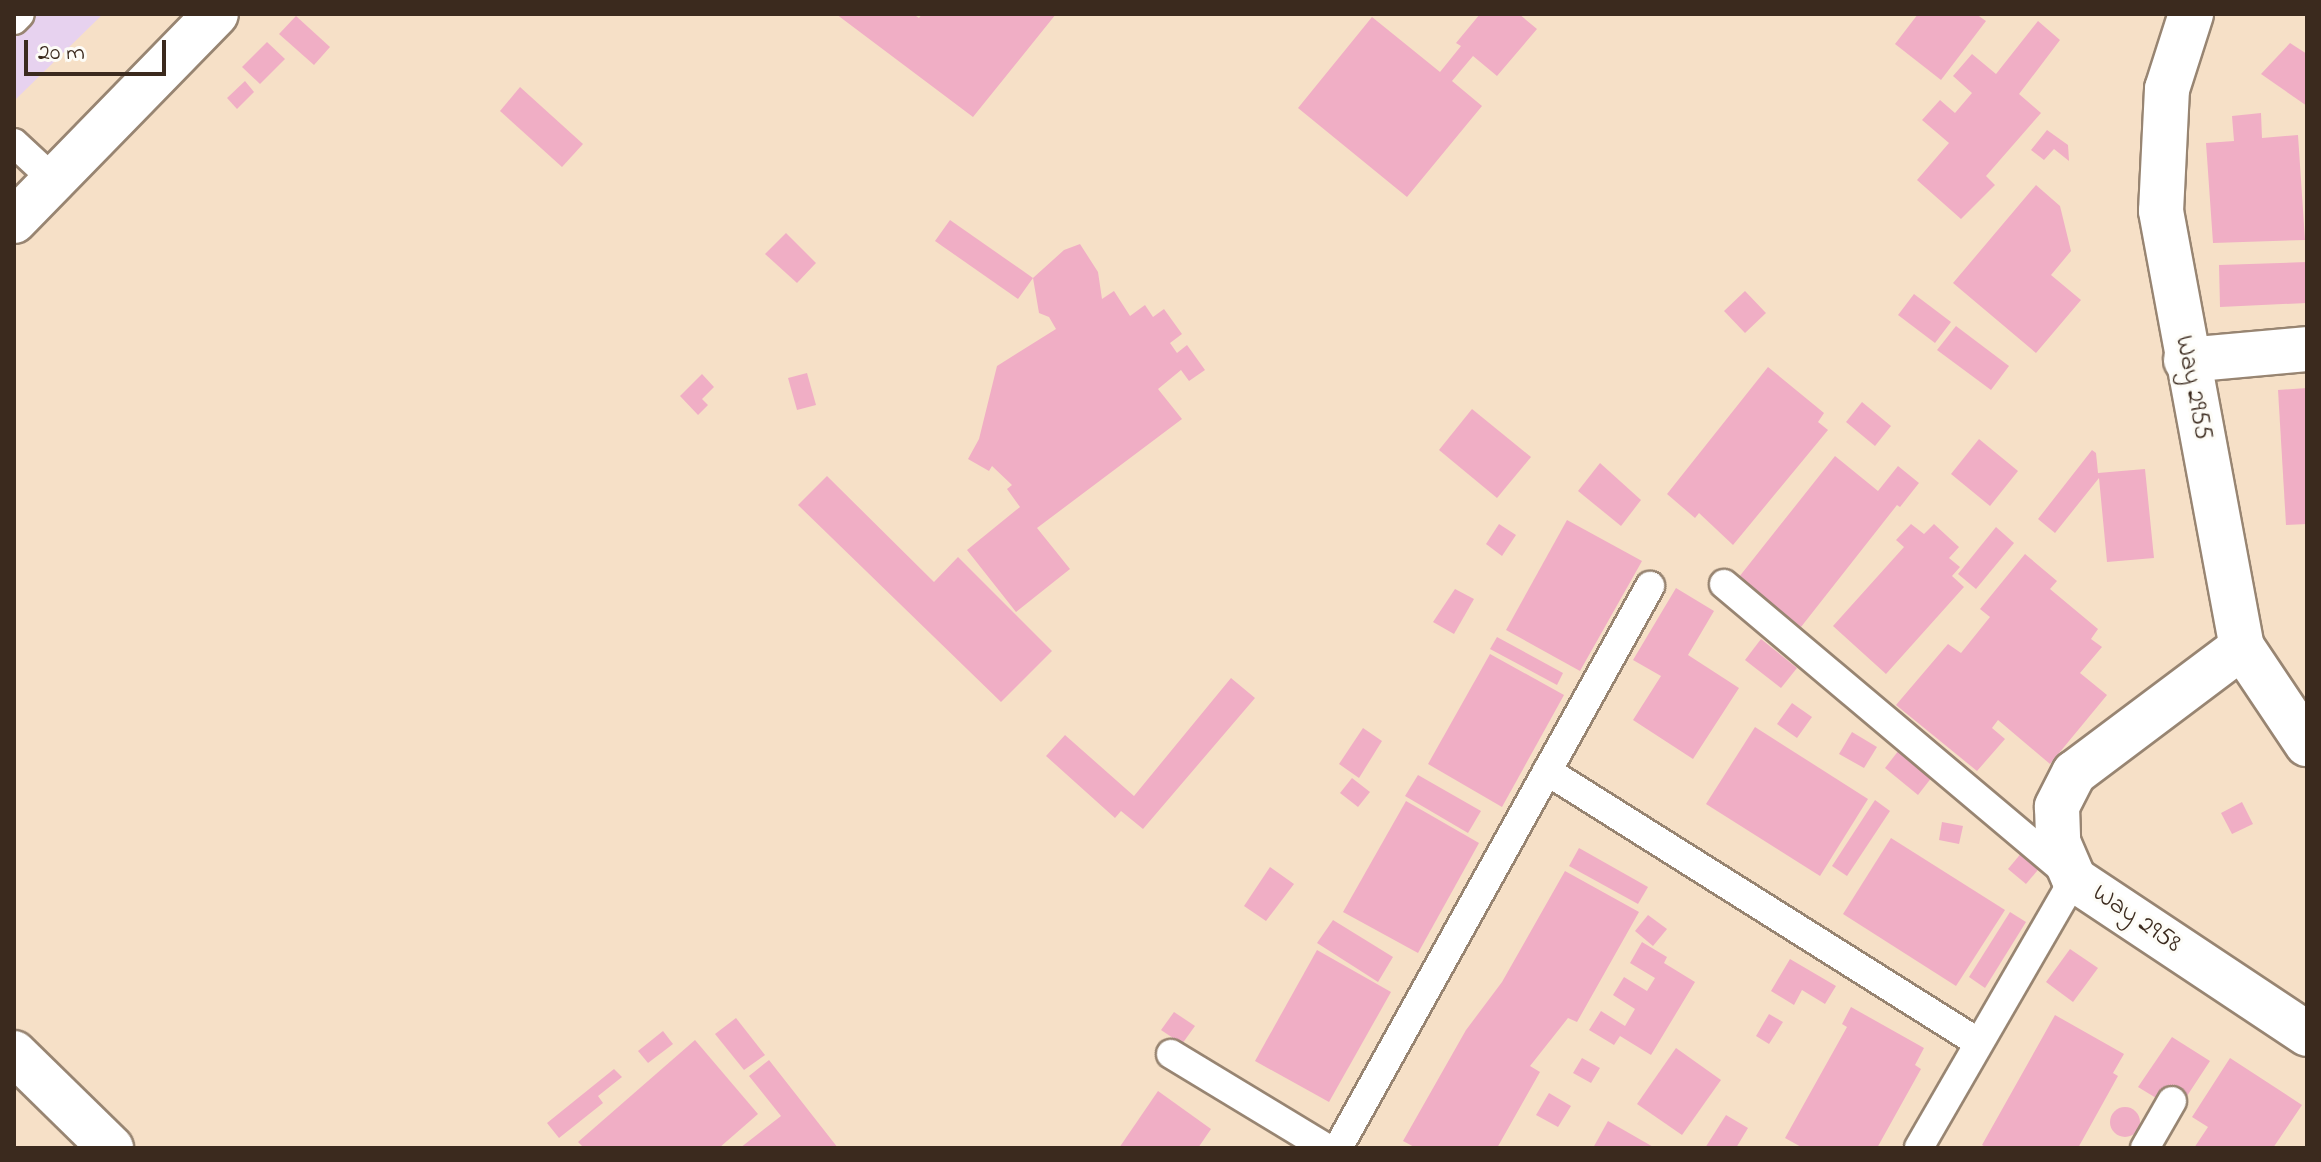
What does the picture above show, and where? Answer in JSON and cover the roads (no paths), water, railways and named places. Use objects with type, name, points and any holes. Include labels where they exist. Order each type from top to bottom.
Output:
[{"type":"street","points":[[14,221],[216,14]]},
{"type":"street","name":"Way 2955","points":[[2191,14],[2167,89],[2161,211],[2186,360],[2242,647],[2307,744]]},
{"type":"street","points":[[2186,360],[2307,349]]},
{"type":"street","name":"Way 2958","points":[[2242,647],[2074,773],[2057,807],[2058,842],[2074,879],[2307,1034]]},
{"type":"street","points":[[14,1053],[111,1148]]},
{"type":"lane","points":[[14,20],[20,14]]},
{"type":"lane","points":[[14,143],[54,180]]},
{"type":"lane","points":[[1724,584],[2074,879],[1919,1148]]},
{"type":"lane","points":[[1338,1148],[1650,586]]},
{"type":"lane","points":[[1547,771],[1979,1043]]},
{"type":"lane","points":[[1171,1054],[1326,1148]]},
{"type":"lane","points":[[2145,1148],[2172,1101]]}]
